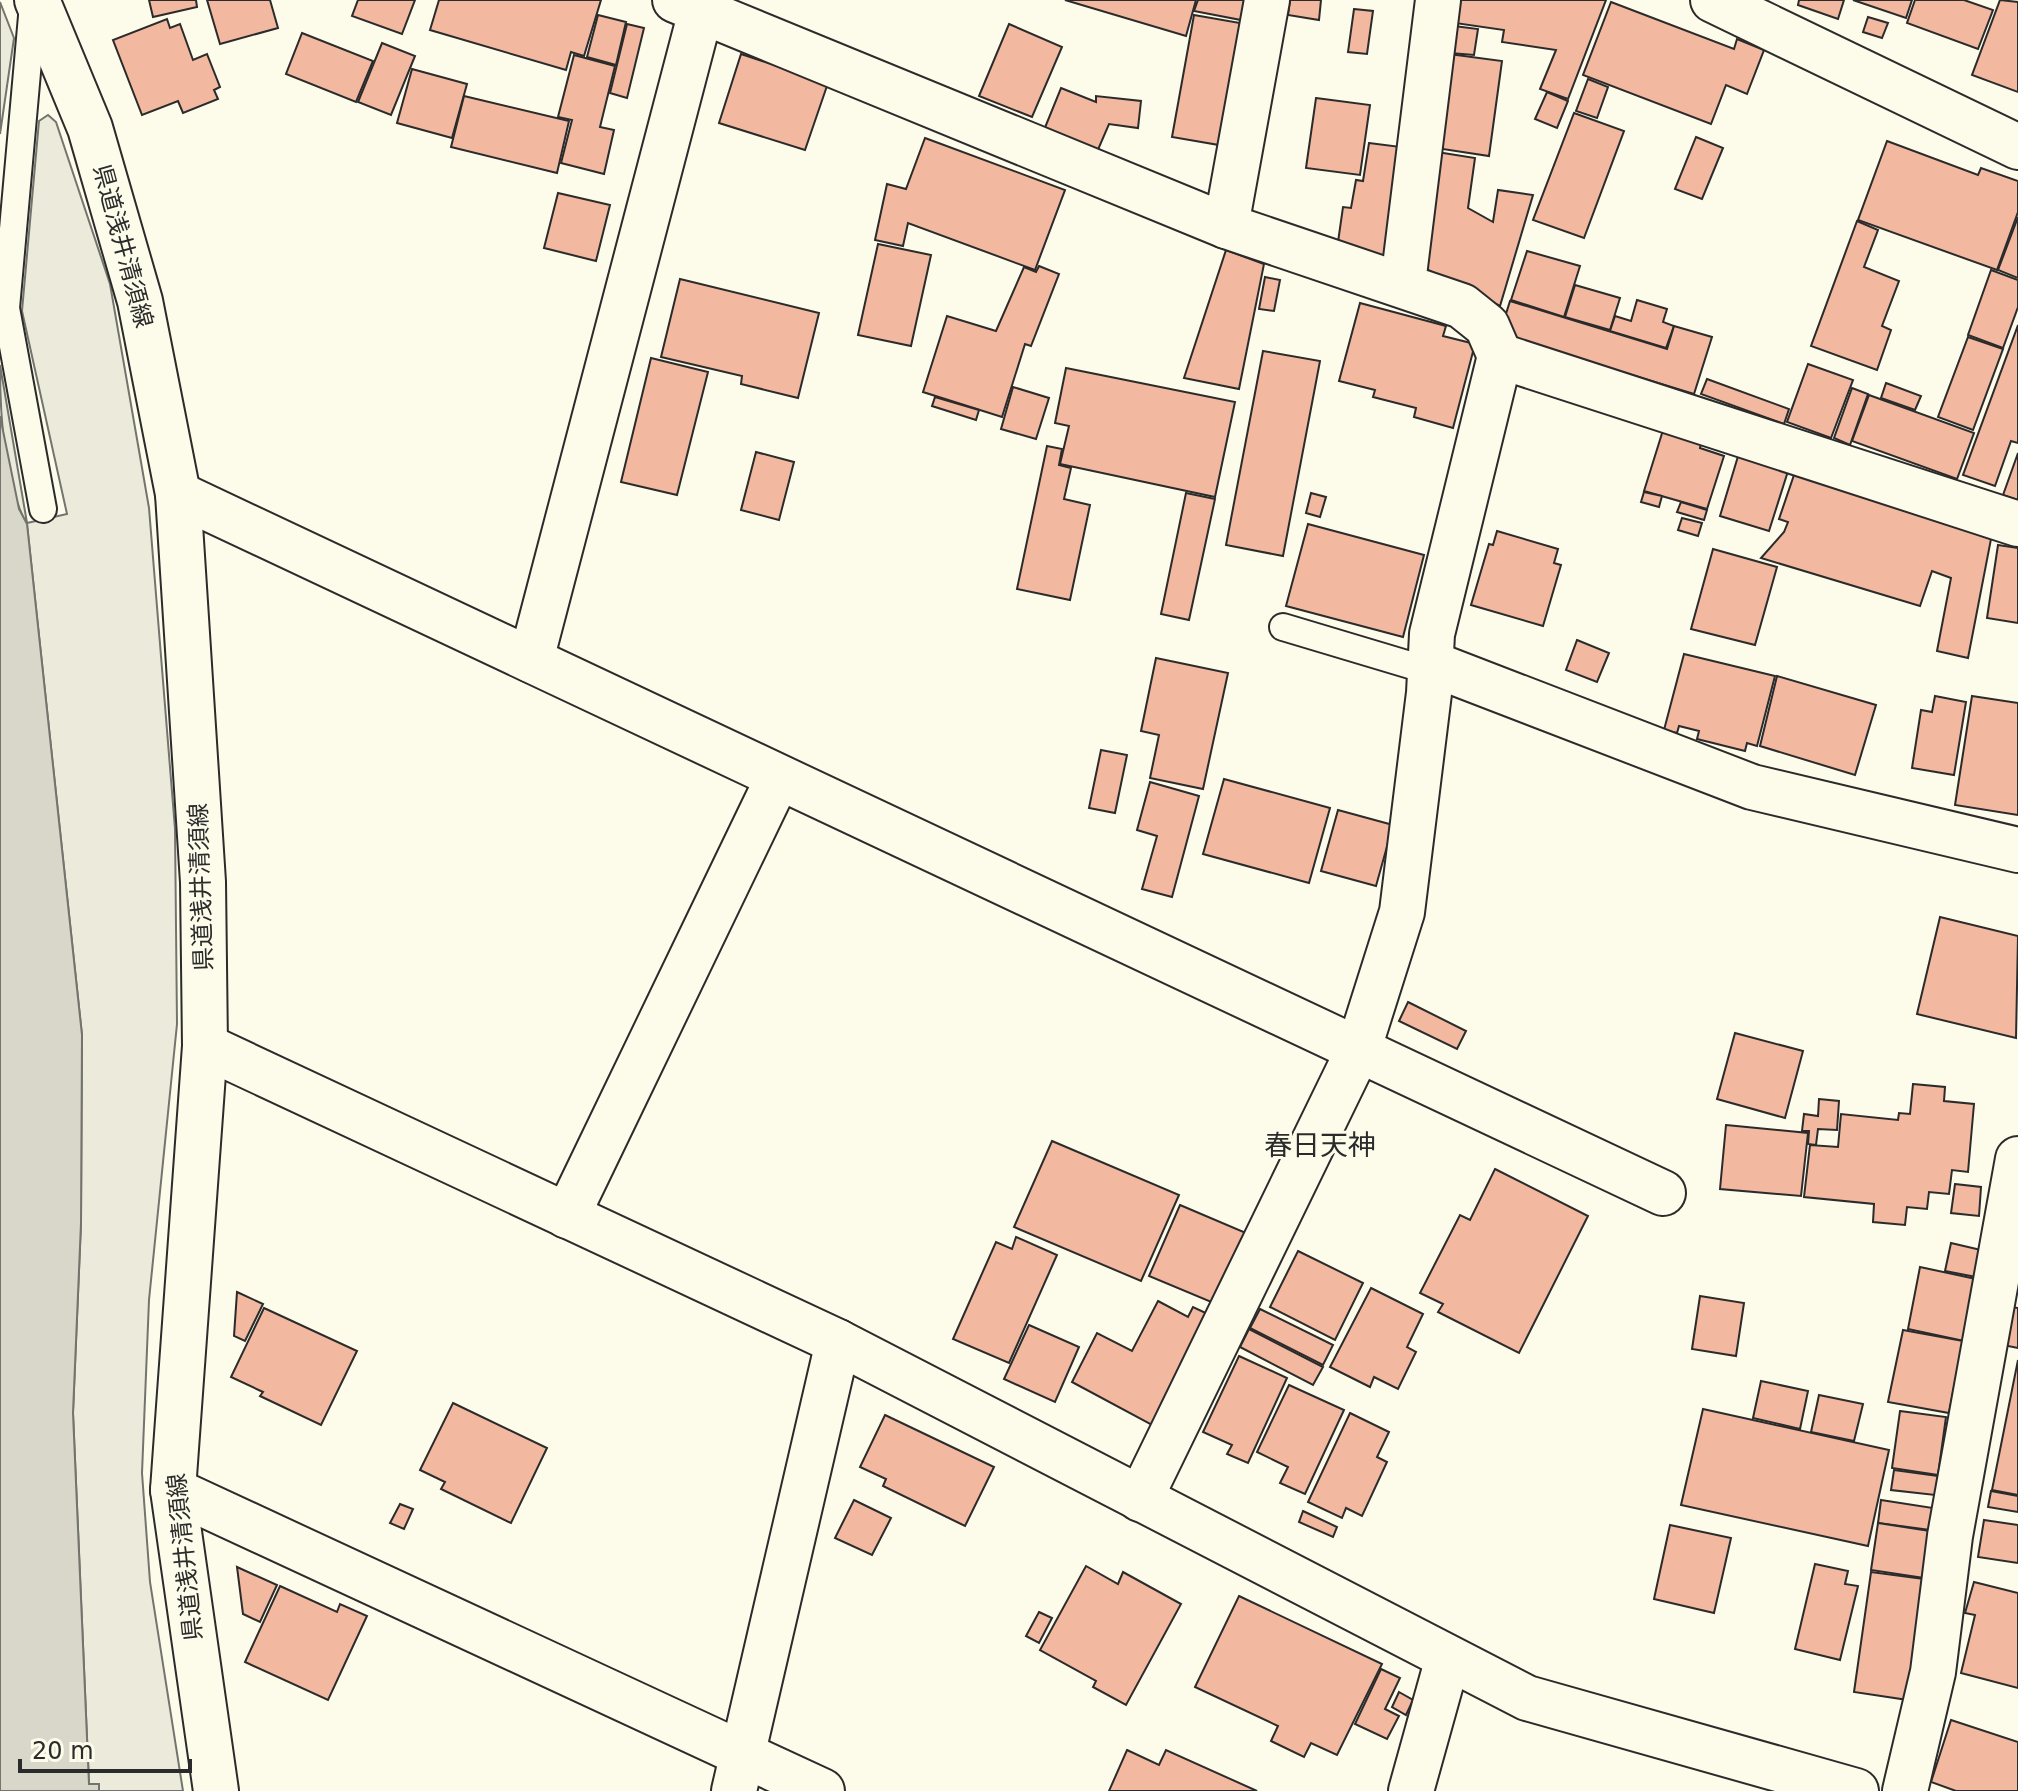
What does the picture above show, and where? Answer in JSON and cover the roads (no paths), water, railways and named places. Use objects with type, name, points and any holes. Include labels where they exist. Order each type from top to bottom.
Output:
[{"type":"street","name":"県道浅井清須線","points":[[35,0],[90,128],[136,287],[178,494],[203,882],[205,1046],[173,1490],[216,1791]]},
{"type":"street","points":[[1226,226],[1267,0]]},
{"type":"street","points":[[1403,283],[1438,0]]},
{"type":"street","points":[[1713,0],[1766,12],[2018,147]]},
{"type":"street","points":[[531,660],[688,6],[1226,226],[1403,283],[1462,306],[1487,326],[1500,356],[1432,634],[1402,912],[1358,1051],[1140,1499]]},
{"type":"street","points":[[1500,356],[2018,524]]},
{"type":"street","points":[[178,494],[1663,1193]]},
{"type":"street","points":[[1430,667],[1752,787],[2018,850]]},
{"type":"street","points":[[567,1216],[778,778]]},
{"type":"street","points":[[205,1046],[838,1342],[1527,1698],[1856,1791]]},
{"type":"street","points":[[1905,1791],[1933,1672],[1950,1536],[2008,1264],[2018,1159]]},
{"type":"street","points":[[739,1773],[838,1342]]},
{"type":"street","points":[[173,1490],[739,1773],[822,1791]]},
{"type":"street","points":[[1411,1791],[1448,1658]]},
{"type":"lane","points":[[35,0],[6,308],[43,509]]},
{"type":"lane","points":[[1283,627],[1430,667]]},
{"type":"district","name":"春日天神","points":[[1320,1145]]}]
